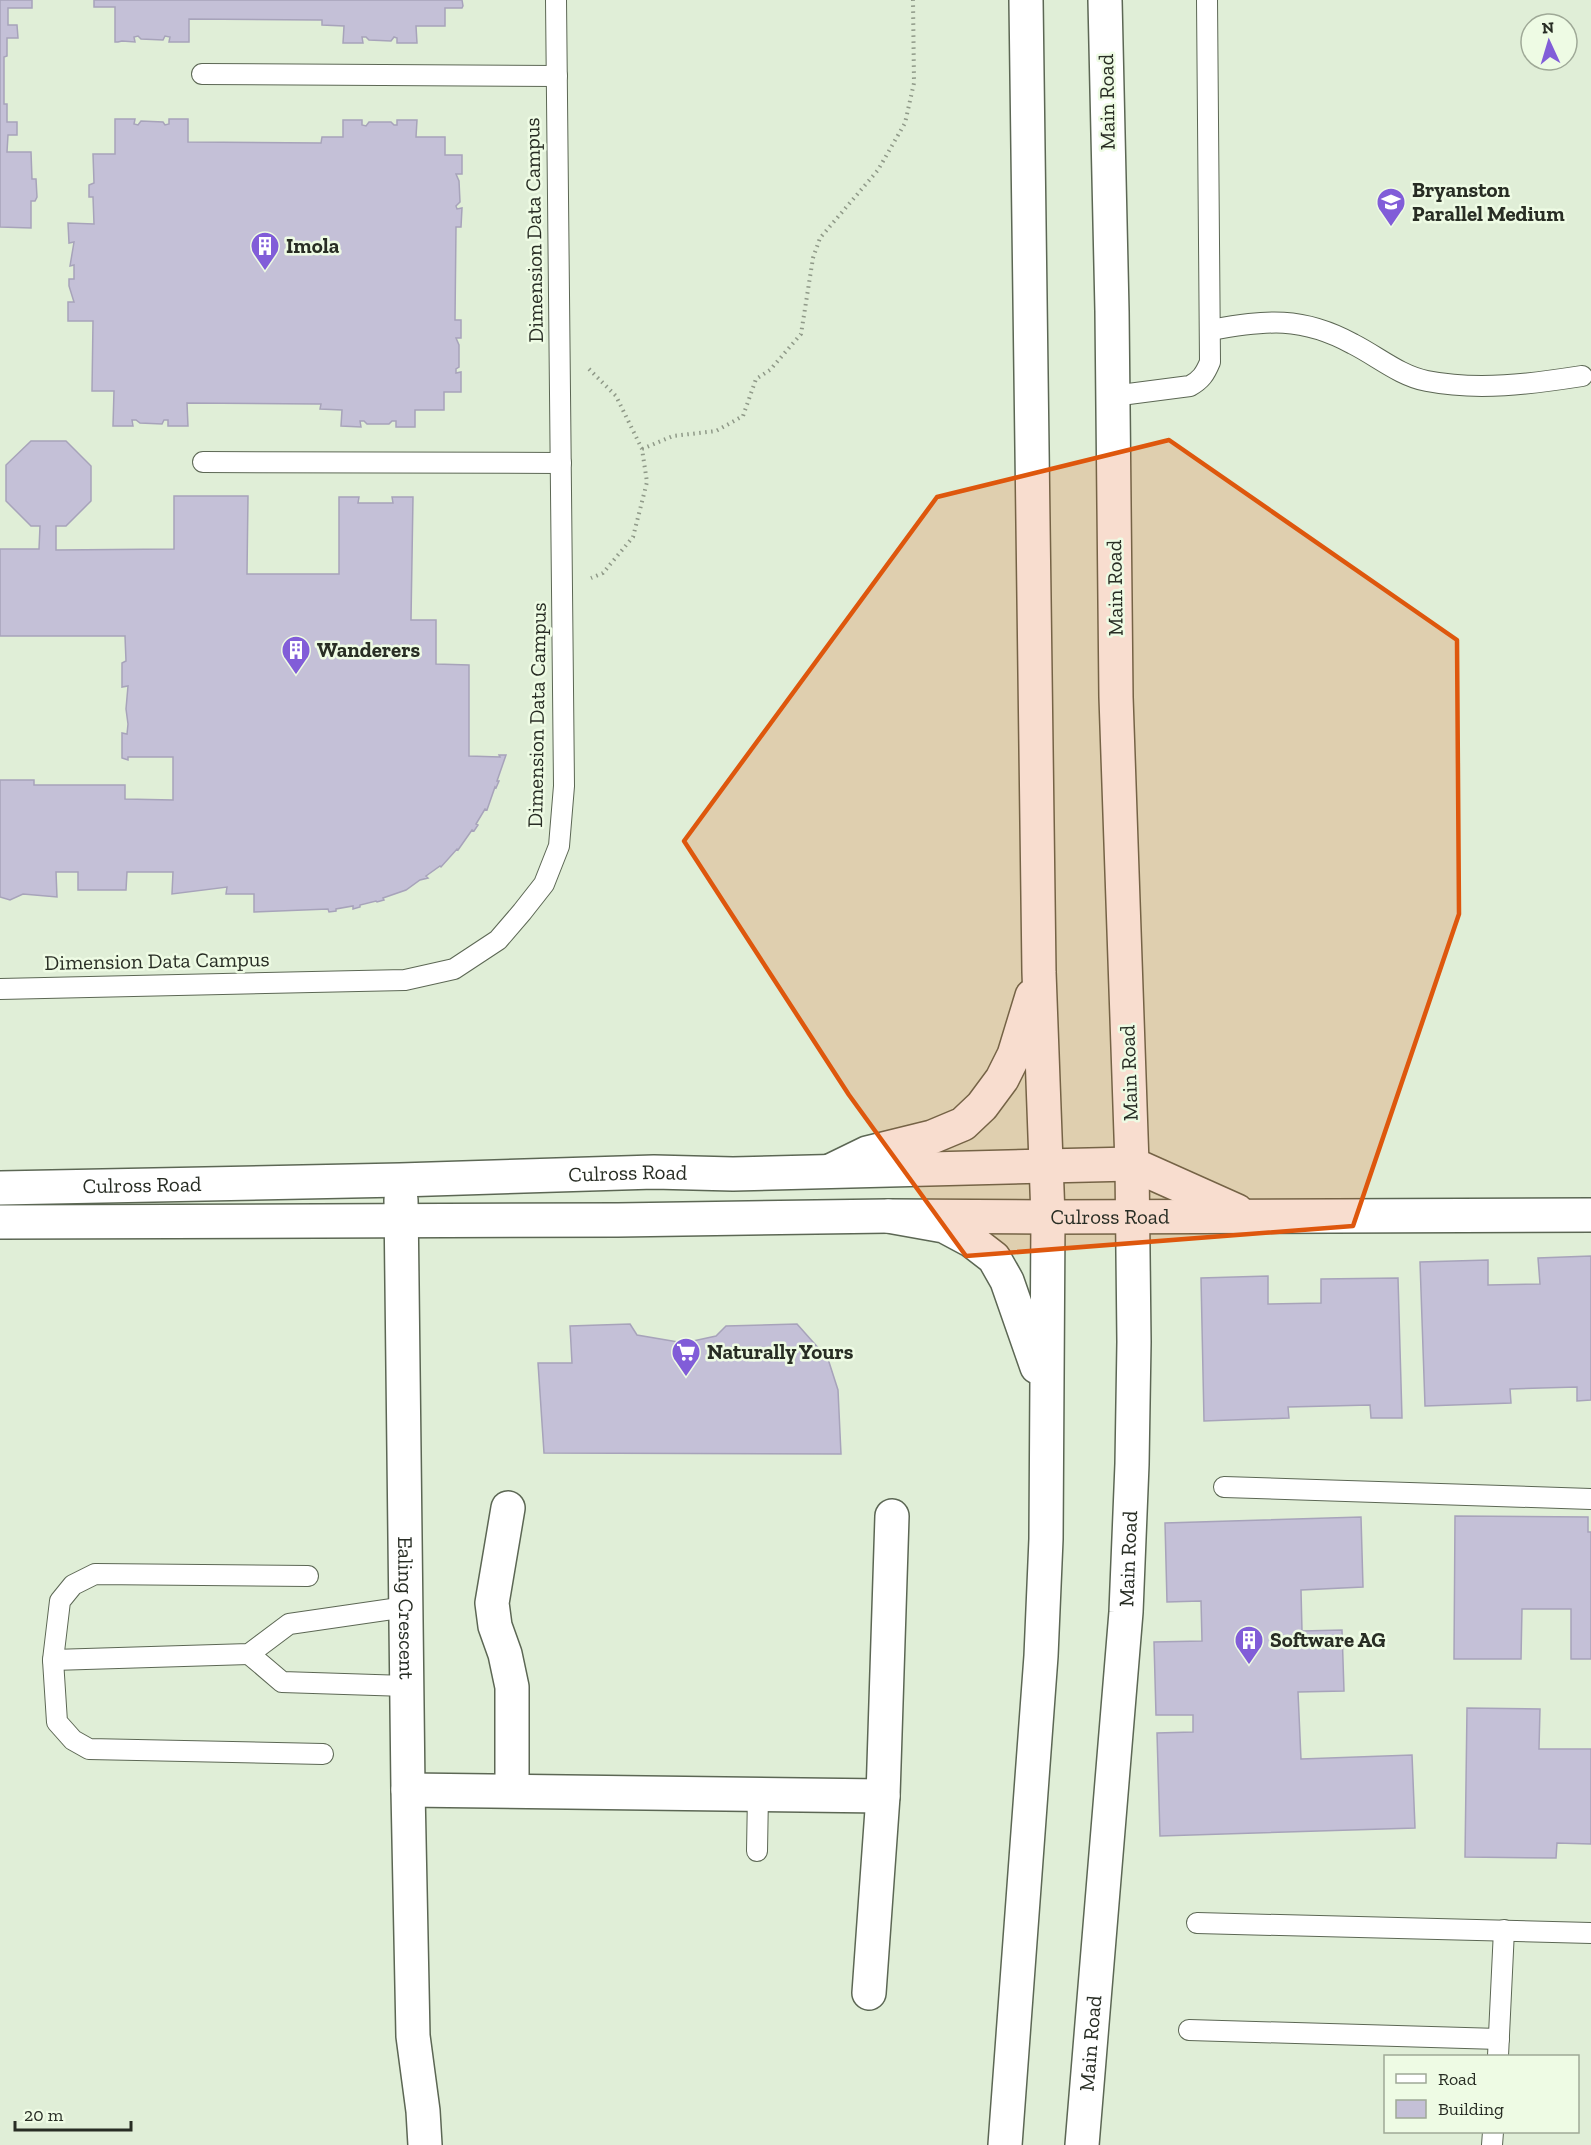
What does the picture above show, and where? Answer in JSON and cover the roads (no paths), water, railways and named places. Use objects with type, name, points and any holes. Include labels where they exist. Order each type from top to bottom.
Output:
[{"type":"street","points":[[1005,2145],[1041,1656],[1047,1539],[1048,1217],[1039,972],[1026,0]]},
{"type":"street","name":"Main Road","points":[[1082,2145],[1126,1612],[1132,1464],[1133,1217],[1116,697],[1105,0]]},
{"type":"street","points":[[830,1171],[867,1153],[932,1137],[963,1124],[982,1106],[1002,1079],[1014,1055],[1039,972]]},
{"type":"street","name":"Culross Road","points":[[0,1188],[654,1172],[733,1174],[1132,1164],[1247,1216]]},
{"type":"street","name":"Ealing Crescent","points":[[400,1180],[413,2036],[425,2145]]},
{"type":"street","name":"Culross Road","points":[[0,1222],[781,1219],[888,1216],[1591,1215]]},
{"type":"street","points":[[888,1216],[944,1226],[972,1241],[994,1258],[1008,1281],[1047,1397]]},
{"type":"street","points":[[508,1508],[492,1603],[495,1626],[505,1654],[512,1687],[512,1790]]},
{"type":"street","points":[[869,1993],[883,1796],[892,1516]]},
{"type":"street","points":[[408,1790],[883,1796]]},
{"type":"lane","name":"Dimension Data Campus","points":[[0,989],[405,980],[454,969],[498,940],[544,884],[559,846],[564,786],[556,0]]},
{"type":"lane","points":[[1113,396],[1179,388],[1199,381],[1210,362],[1207,0]]},
{"type":"lane","points":[[202,74],[557,76]]},
{"type":"lane","points":[[1211,330],[1268,322],[1300,324],[1327,332],[1353,344],[1384,363],[1425,381],[1488,387],[1537,384],[1582,376]]},
{"type":"lane","points":[[203,462],[561,463]]},
{"type":"lane","points":[[1224,1487],[1591,1499]]},
{"type":"lane","points":[[308,1576],[95,1574],[73,1585],[60,1601],[53,1660],[57,1722],[73,1740],[89,1749],[323,1754]]},
{"type":"lane","points":[[53,1660],[249,1654],[289,1624],[406,1606]]},
{"type":"lane","points":[[249,1654],[282,1682],[406,1686]]},
{"type":"lane","points":[[757,1851],[758,1794]]},
{"type":"lane","points":[[1197,1923],[1591,1933]]},
{"type":"lane","points":[[1189,2030],[1499,2048],[1504,1930]]},
{"type":"place","name":"Bryanston Parallel Medium","points":[[1391,228]]},
{"type":"place","name":"Imola","points":[[265,272]]},
{"type":"place","name":"Wanderers","points":[[296,676]]},
{"type":"place","name":"Naturally Yours","points":[[686,1378]]},
{"type":"place","name":"Software AG","points":[[1249,1666]]}]
